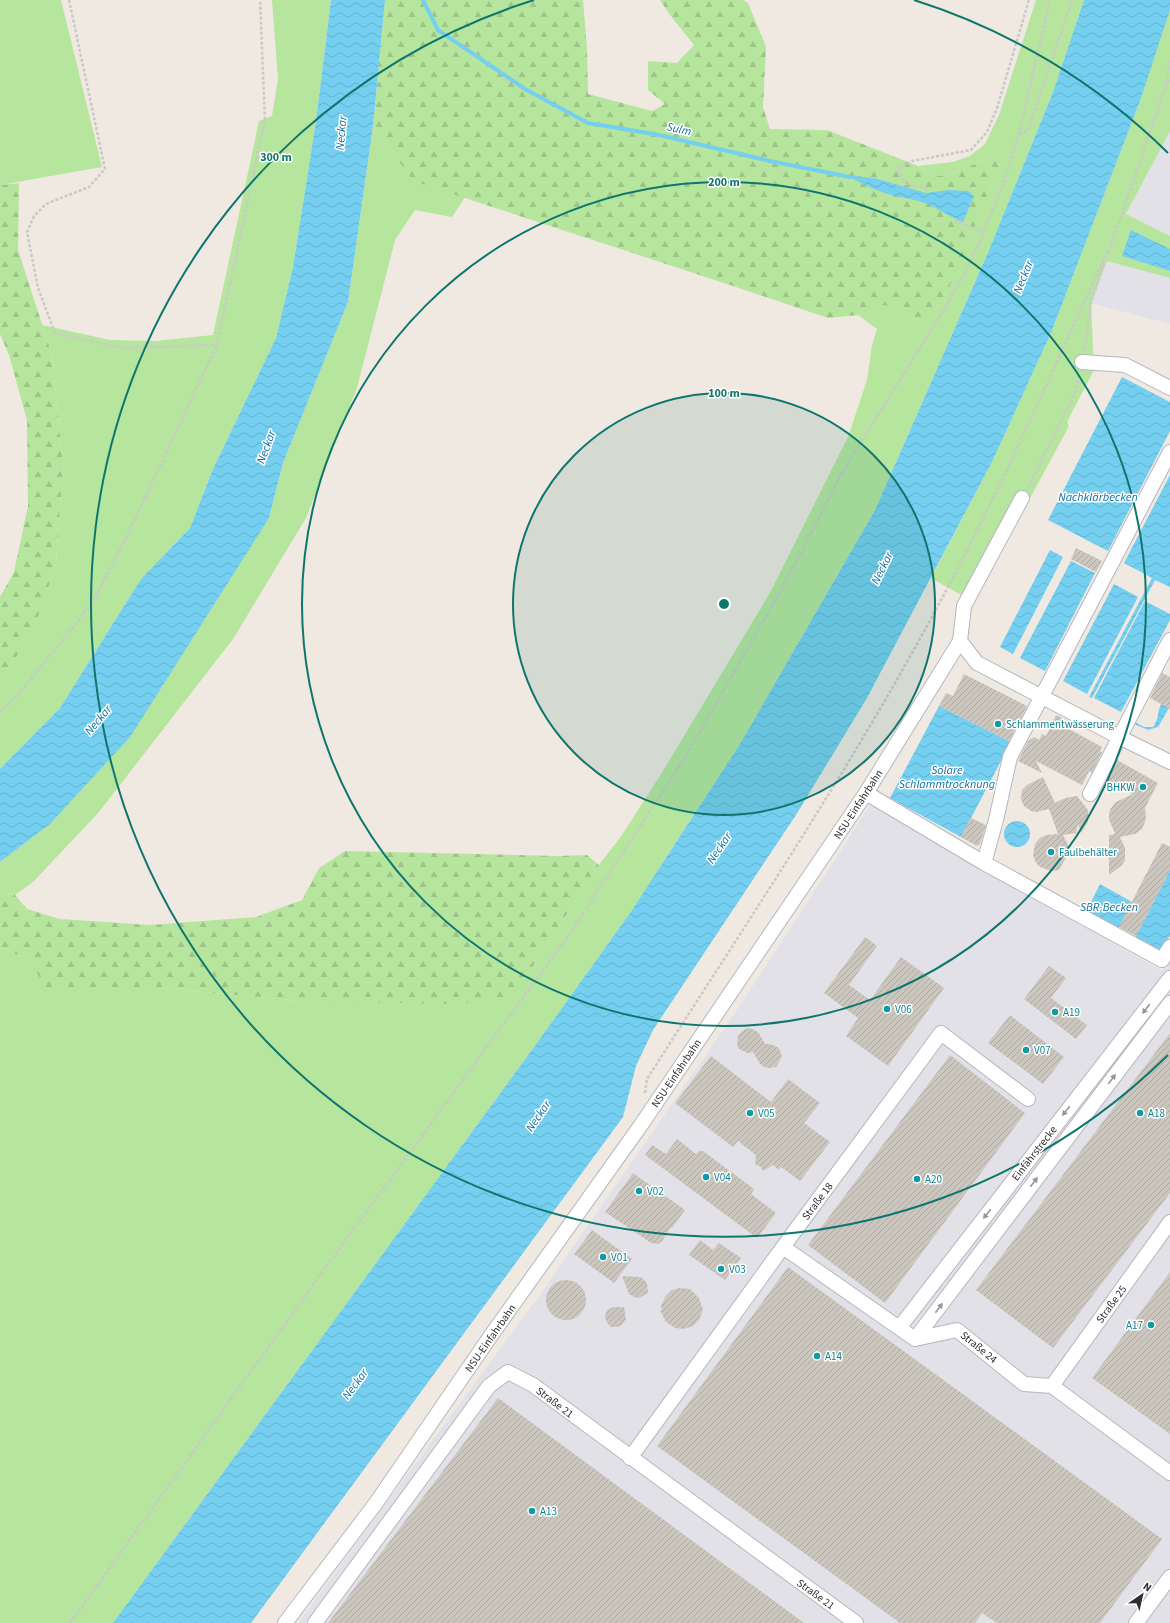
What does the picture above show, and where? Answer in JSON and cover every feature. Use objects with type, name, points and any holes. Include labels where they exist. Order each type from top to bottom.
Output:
[{"type":"street","points":[[1082,362],[1125,365],[1170,388]]},
{"type":"street","points":[[984,863],[996,820],[1010,757],[1170,452]]},
{"type":"street","name":"NSU-Einfahrbahn","points":[[285,1623],[376,1503],[492,1334],[641,1125],[866,793],[960,641],[964,606],[1022,498]]},
{"type":"street","points":[[1090,794],[1170,640]]},
{"type":"street","points":[[960,641],[977,663],[1119,737],[1168,757]]},
{"type":"street","points":[[866,793],[984,863],[1162,960],[1170,947]]},
{"type":"street","name":"Einfahrstrecke","points":[[899,1328],[1170,978]]},
{"type":"street","name":"Einfahrstrecke","points":[[915,1339],[1170,1003]]},
{"type":"street","name":"Straße 18","points":[[630,1458],[941,1033],[1028,1099]]},
{"type":"street","name":"Straße 25","points":[[1052,1386],[1170,1222]]},
{"type":"street","points":[[783,1247],[915,1339]]},
{"type":"street","name":"Straße 24","points":[[915,1339],[957,1330],[1024,1384],[1052,1386]]},
{"type":"street","name":"Straße 21","points":[[315,1623],[489,1386],[508,1372],[533,1385],[630,1458],[856,1623]]},
{"type":"street","points":[[1052,1386],[1170,1473]]},
{"type":"street","points":[[1136,1623],[1170,1577]]},
{"type":"path","points":[[69,0],[105,169],[89,187],[46,204],[34,216],[27,232],[38,288],[55,333],[123,348],[217,345]]},
{"type":"path","points":[[0,712],[15,698],[77,624],[96,596],[128,536],[217,345],[265,120],[260,0]]},
{"type":"path","points":[[927,188],[906,184],[897,170],[912,161],[971,150],[987,132],[997,108],[1029,0]]},
{"type":"path","points":[[70,1623],[331,1260],[569,935],[684,759],[785,583],[840,478],[957,288],[984,232],[1003,185],[1019,134],[1050,0]]},
{"type":"path","points":[[1019,134],[1028,130],[1072,0]]},
{"type":"path","points":[[1022,498],[1075,393],[1082,362],[1091,303],[1166,85],[1170,61]]},
{"type":"path","points":[[1166,85],[1170,79]]},
{"type":"path","points":[[956,221],[984,232]]},
{"type":"path","points":[[645,1094],[647,1079],[820,808],[880,710],[940,604],[1002,481],[1108,251]]},
{"type":"shaded area","points":[[1170,130],[1170,236],[1126,215]]},
{"type":"shaded area","points":[[1107,261],[1170,278],[1170,324],[1091,303]]},
{"type":"shaded area","points":[[871,804],[1162,971],[1170,958],[1170,1623],[298,1623],[542,1292],[745,998]]},
{"type":"green space","points":[[0,0],[61,0],[102,167],[0,185]]},
{"type":"green space","points":[[272,0],[331,0],[316,121],[293,267],[276,338],[213,469],[190,528],[141,579],[60,708],[0,769],[0,681],[33,632],[56,564],[63,467],[52,355],[42,325],[110,340],[156,341],[213,335],[259,121],[272,116],[278,79]]},
{"type":"green space","points":[[385,0],[583,0],[587,48],[588,94],[652,111],[665,104],[648,90],[648,61],[677,63],[694,45],[660,0],[743,0],[748,3],[766,47],[763,107],[770,129],[827,130],[918,166],[933,175],[945,176],[995,156],[1002,159],[948,290],[926,324],[885,305],[858,315],[828,318],[413,181],[373,126]]},
{"type":"green space","points":[[1036,0],[1084,0],[1053,92],[987,255],[875,510],[740,744],[630,913],[534,1047],[113,1623],[0,1623],[0,948],[31,960],[160,988],[300,1001],[523,981],[599,865],[622,835],[663,771],[771,591],[848,437],[867,380],[872,345],[877,329],[858,315],[885,305],[926,324],[948,290],[996,174],[995,156],[945,176],[933,175],[918,166],[953,162],[970,156],[985,144],[999,115]]},
{"type":"green space","points":[[1170,0],[1170,131],[1126,214],[1170,236],[1170,278],[1107,261],[1091,303],[1094,370],[1067,422],[1069,426],[974,602],[931,578],[992,462],[1051,333],[1140,101]]},
{"type":"green space","points":[[373,126],[413,181],[465,197],[452,217],[415,210],[395,240],[357,388],[306,518],[233,639],[99,812],[33,882],[15,895],[0,892],[0,862],[50,824],[269,518],[283,463],[348,302]]},
{"type":"green space","points":[[19,183],[18,250],[52,355],[63,467],[56,564],[33,632],[0,681],[0,597],[14,572],[28,506],[27,420],[9,355],[0,334],[0,185]]},
{"type":"green space","points":[[345,851],[558,856],[587,855],[599,865],[523,981],[500,1001],[443,1004],[300,1001],[160,988],[44,987],[31,960],[0,948],[0,892],[15,895],[27,909],[60,919],[150,925],[256,917],[302,900],[319,868]]},
{"type":"water","name":"Neckar","points":[[331,0],[385,0],[373,126],[348,302],[283,463],[269,518],[130,737],[50,824],[0,862],[0,769],[60,708],[141,579],[190,528],[213,469],[276,338],[293,267],[316,121]]},
{"type":"water","name":"Neckar","points":[[1084,0],[1170,0],[1170,10],[1140,101],[1051,333],[992,462],[867,698],[796,815],[653,1030],[636,1066],[623,1117],[251,1623],[113,1623],[534,1047],[630,913],[740,744],[875,510],[987,255],[1053,92]]},
{"type":"water","points":[[845,175],[874,178],[926,193],[948,190],[968,191],[974,196],[963,222],[927,204],[885,193]]},
{"type":"water","points":[[1131,230],[1170,249],[1170,271],[1122,256]]},
{"type":"water","name":"Nachklärbecken","points":[[1122,377],[1170,402],[1170,431],[1108,551],[1048,520]]},
{"type":"water","name":"Nachklärbecken","points":[[1170,475],[1170,587],[1155,580],[1092,698],[1089,697],[1152,578],[1124,563]]},
{"type":"water","points":[[1050,550],[1063,557],[1013,654],[1000,647]]},
{"type":"water","points":[[1071,561],[1095,573],[1045,671],[1020,658]]},
{"type":"water","points":[[1114,584],[1138,597],[1087,694],[1063,681]]},
{"type":"water","points":[[1145,601],[1170,614],[1170,620],[1121,712],[1094,698]]},
{"type":"water","points":[[1161,704],[1169,708],[1158,727],[1148,730],[1134,724],[1135,722],[1144,727],[1153,727]]},
{"type":"water","name":"Solare Schlammtrocknung","points":[[939,706],[1011,742],[961,837],[890,798]]},
{"type":"water","points":[[1017,821],[1026,825],[1030,834],[1026,843],[1017,847],[1008,843],[1004,834],[1008,825]]},
{"type":"water","name":"SBR-Becken","points":[[1170,870],[1170,936],[1159,950],[1135,938]]},
{"type":"water","name":"SBR-Becken","points":[[1100,884],[1132,902],[1118,929],[1086,912]]},
{"type":"building","points":[[1076,548],[1102,561],[1096,572],[1071,559]]},
{"type":"building","points":[[1162,673],[1170,677],[1170,709],[1150,698]]},
{"type":"building","name":"Schlammentwässerung","points":[[964,674],[1027,706],[1009,741],[939,706],[946,693],[953,696]]},
{"type":"building","points":[[1056,715],[1072,723],[1069,729],[1102,747],[1100,751],[1102,752],[1092,773],[1089,771],[1082,785],[1036,761],[1042,773],[1018,761],[1028,741],[1034,737],[1039,740],[1042,734],[1046,736]]},
{"type":"building","points":[[1117,760],[1158,783],[1145,808],[1146,819],[1142,829],[1135,834],[1120,837],[1125,848],[1125,860],[1122,865],[1109,875],[1109,835],[1115,834],[1109,819],[1109,813],[1116,802],[1133,794],[1107,780]]},
{"type":"building","points":[[1043,777],[1055,803],[1065,798],[1077,796],[1088,810],[1088,822],[1081,833],[1078,824],[1076,833],[1063,835],[1069,847],[1069,852],[1059,870],[1051,871],[1040,867],[1036,863],[1033,855],[1035,844],[1040,838],[1046,835],[1058,834],[1049,809],[1036,812],[1031,811],[1024,806],[1021,799],[1022,790],[1027,785]]},
{"type":"building","points":[[971,818],[986,825],[980,844],[977,846],[961,837]]},
{"type":"building","points":[[1162,843],[1170,847],[1170,870],[1136,936],[1119,927]]},
{"type":"building","name":"V06","points":[[865,937],[877,946],[849,985],[870,1000],[901,957],[944,988],[888,1066],[846,1036],[858,1018],[824,993]]},
{"type":"building","name":"A19","points":[[1049,966],[1066,978],[1051,998],[1087,1025],[1076,1039],[1024,999]]},
{"type":"building","name":"V07","points":[[1010,1015],[1064,1057],[1043,1084],[988,1043]]},
{"type":"building","points":[[750,1028],[758,1032],[765,1044],[770,1044],[779,1048],[782,1057],[776,1067],[764,1067],[760,1064],[753,1052],[748,1053],[739,1049],[737,1045],[738,1035],[745,1029]]},
{"type":"building","name":"A18","points":[[1170,1033],[1170,1193],[1053,1348],[976,1290]]},
{"type":"building","name":"A20","points":[[950,1055],[1025,1113],[885,1303],[808,1245]]},
{"type":"building","name":"V05","points":[[711,1056],[771,1102],[788,1079],[820,1103],[804,1123],[830,1142],[800,1181],[781,1167],[779,1170],[773,1165],[763,1171],[761,1167],[755,1164],[756,1155],[738,1141],[733,1147],[675,1103]]},
{"type":"building","name":"V04","points":[[677,1139],[696,1154],[699,1151],[703,1151],[754,1189],[751,1194],[776,1213],[757,1238],[645,1155],[652,1145],[666,1154]]},
{"type":"building","name":"V02","points":[[633,1173],[685,1210],[662,1241],[658,1244],[651,1243],[605,1212]]},
{"type":"building","name":"V01","points":[[592,1230],[632,1259],[614,1283],[574,1254]]},
{"type":"building","name":"V03","points":[[700,1240],[713,1250],[719,1243],[741,1258],[725,1280],[689,1255]]},
{"type":"building","name":"A14","points":[[788,1267],[1162,1539],[1100,1623],[997,1623],[982,1613],[975,1623],[900,1623],[657,1446]]},
{"type":"building","name":"A17","points":[[1170,1272],[1170,1434],[1092,1378]]},
{"type":"building","points":[[622,1276],[641,1277],[647,1283],[648,1293],[639,1298],[629,1294]]},
{"type":"building","points":[[570,1280],[577,1283],[583,1289],[586,1300],[585,1308],[577,1317],[570,1320],[562,1320],[555,1317],[547,1308],[546,1296],[549,1289],[558,1281]]},
{"type":"building","points":[[679,1288],[690,1289],[699,1298],[703,1310],[699,1320],[693,1326],[684,1329],[675,1328],[666,1322],[660,1310],[662,1310],[661,1306],[665,1297],[672,1290]]},
{"type":"building","points":[[613,1307],[624,1307],[626,1319],[622,1325],[617,1327],[611,1327],[607,1323],[605,1317],[607,1310]]},
{"type":"building","name":"A13","points":[[498,1398],[804,1623],[328,1623]]},
{"type":"waterway","name":"Sulm","points":[[423,0],[438,30],[525,89],[588,123],[659,135],[770,161],[850,177]]},
{"type":"place","name":"Schlammentwässerung","points":[[998,724]]},
{"type":"place","name":"BHKW","points":[[1143,787]]},
{"type":"place","name":"Faulbehälter","points":[[1051,852]]},
{"type":"place","name":"V06","points":[[887,1009]]},
{"type":"place","name":"A19","points":[[1055,1012]]},
{"type":"place","name":"V07","points":[[1026,1050]]},
{"type":"place","name":"V05","points":[[750,1113]]},
{"type":"place","name":"A18","points":[[1140,1113]]},
{"type":"place","name":"V04","points":[[706,1177]]},
{"type":"place","name":"A20","points":[[917,1179]]},
{"type":"place","name":"V02","points":[[639,1191]]},
{"type":"place","name":"V01","points":[[603,1257]]},
{"type":"place","name":"V03","points":[[721,1269]]},
{"type":"place","name":"A17","points":[[1151,1325]]},
{"type":"place","name":"A14","points":[[817,1356]]},
{"type":"place","name":"A13","points":[[532,1511]]}]
